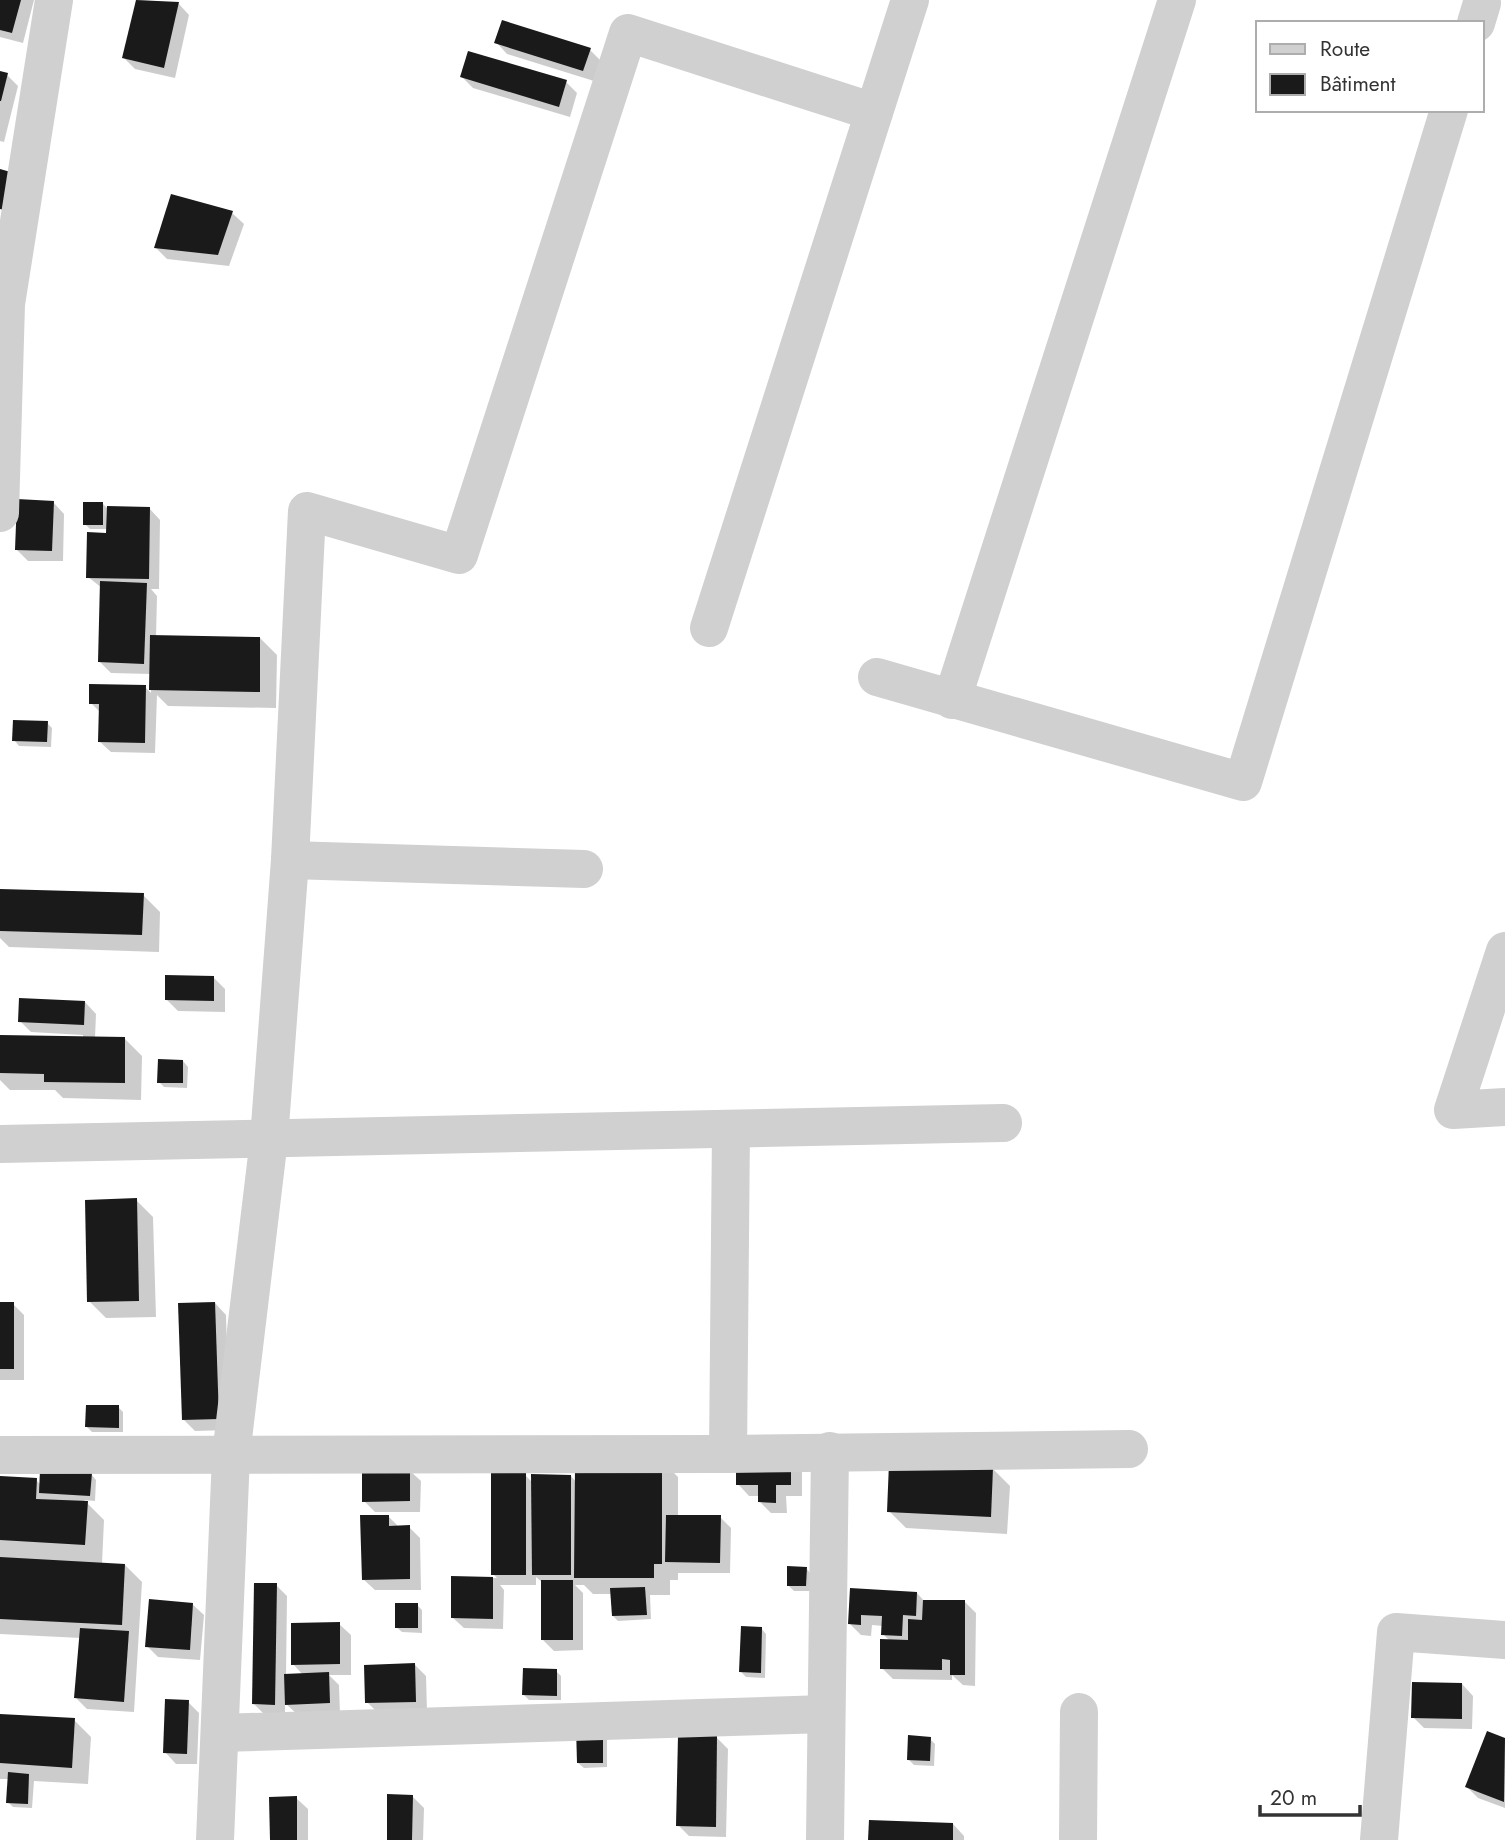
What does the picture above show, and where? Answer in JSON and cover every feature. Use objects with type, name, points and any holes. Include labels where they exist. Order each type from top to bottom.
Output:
[{"type":"street","points":[[0,513],[6,304],[54,0]]},
{"type":"street","points":[[709,628],[910,0]]},
{"type":"street","points":[[952,699],[1177,0]]},
{"type":"street","points":[[215,1840],[231,1455],[269,1139],[290,860],[307,510],[459,555],[628,33],[874,112]]},
{"type":"street","points":[[877,677],[1243,782],[1448,112]]},
{"type":"street","points":[[290,860],[584,869]]},
{"type":"street","points":[[1505,951],[1453,1110],[1505,1107]]},
{"type":"street","points":[[0,1144],[1003,1123]]},
{"type":"street","points":[[728,1454],[731,1129]]},
{"type":"street","points":[[0,1455],[728,1454],[1129,1449]]},
{"type":"street","points":[[825,1840],[830,1451]]},
{"type":"street","points":[[1379,1840],[1396,1632],[1505,1640]]},
{"type":"street","points":[[1078,1840],[1079,1712]]},
{"type":"street","points":[[220,1733],[826,1714]]},
{"type":"building","points":[[0,0],[21,0],[12,33],[0,30]]},
{"type":"building","points":[[136,0],[179,2],[164,68],[122,58]]},
{"type":"building","points":[[502,20],[591,48],[583,71],[494,43]]},
{"type":"building","points":[[468,51],[567,80],[559,107],[460,77]]},
{"type":"building","points":[[0,71],[8,73],[1,101],[0,101]]},
{"type":"building","points":[[0,169],[14,173],[4,210],[0,209]]},
{"type":"building","points":[[171,194],[233,211],[218,255],[154,248]]},
{"type":"building","points":[[17,499],[54,501],[52,551],[15,550]]},
{"type":"building","points":[[83,502],[103,502],[103,525],[83,525]]},
{"type":"building","points":[[107,506],[150,507],[149,579],[86,578],[87,532],[106,533]]},
{"type":"building","points":[[100,581],[147,583],[144,664],[98,662]]},
{"type":"building","points":[[150,635],[260,637],[260,692],[149,690]]},
{"type":"building","points":[[89,684],[146,685],[145,743],[98,742],[99,704],[89,704]]},
{"type":"building","points":[[13,720],[48,721],[47,742],[12,741]]},
{"type":"building","points":[[0,889],[144,893],[142,935],[0,931]]},
{"type":"building","points":[[165,975],[214,976],[214,1001],[165,1000]]},
{"type":"building","points":[[19,998],[85,1001],[84,1025],[18,1022]]},
{"type":"building","points":[[0,1035],[125,1037],[125,1083],[44,1082],[44,1074],[0,1073]]},
{"type":"building","points":[[158,1059],[183,1060],[183,1083],[157,1083]]},
{"type":"building","points":[[137,1198],[139,1301],[87,1302],[85,1200]]},
{"type":"building","points":[[0,1302],[14,1302],[14,1369],[0,1369]]},
{"type":"building","points":[[215,1302],[219,1419],[182,1420],[178,1303]]},
{"type":"building","points":[[86,1405],[119,1405],[119,1428],[85,1427]]},
{"type":"building","points":[[662,1459],[662,1564],[654,1564],[654,1578],[574,1578],[575,1468]]},
{"type":"building","points":[[736,1459],[791,1459],[791,1485],[776,1485],[776,1503],[758,1502],[758,1485],[736,1485]]},
{"type":"building","points":[[889,1463],[993,1468],[991,1517],[887,1512]]},
{"type":"building","points":[[362,1468],[410,1468],[410,1501],[362,1502]]},
{"type":"building","points":[[40,1470],[92,1473],[90,1496],[39,1493]]},
{"type":"building","points":[[491,1473],[526,1473],[526,1575],[491,1575]]},
{"type":"building","points":[[531,1474],[571,1475],[571,1575],[532,1575]]},
{"type":"building","points":[[0,1476],[37,1478],[36,1499],[88,1501],[85,1545],[0,1540]]},
{"type":"building","points":[[360,1515],[389,1515],[389,1526],[410,1525],[410,1579],[362,1580]]},
{"type":"building","points":[[666,1515],[721,1515],[720,1563],[665,1562]]},
{"type":"building","points":[[0,1557],[125,1564],[122,1625],[0,1619]]},
{"type":"building","points":[[787,1566],[807,1567],[806,1586],[787,1586]]},
{"type":"building","points":[[451,1576],[493,1577],[493,1619],[451,1618]]},
{"type":"building","points":[[541,1580],[573,1580],[573,1640],[541,1640]]},
{"type":"building","points":[[254,1583],[277,1583],[275,1705],[252,1704]]},
{"type":"building","points":[[645,1587],[647,1615],[612,1616],[610,1588]]},
{"type":"building","points":[[850,1588],[917,1592],[916,1616],[903,1615],[902,1636],[881,1635],[882,1616],[861,1615],[861,1625],[848,1624]]},
{"type":"building","points":[[149,1599],[193,1603],[190,1650],[145,1647]]},
{"type":"building","points":[[923,1600],[965,1600],[965,1675],[950,1675],[950,1660],[942,1659],[942,1670],[880,1669],[880,1639],[908,1640],[908,1619],[922,1620]]},
{"type":"building","points":[[395,1603],[418,1603],[418,1628],[395,1628]]},
{"type":"building","points":[[340,1622],[340,1664],[291,1665],[291,1623]]},
{"type":"building","points":[[741,1626],[762,1627],[761,1673],[739,1672]]},
{"type":"building","points":[[80,1628],[129,1631],[124,1702],[74,1698]]},
{"type":"building","points":[[415,1663],[416,1702],[365,1703],[364,1665]]},
{"type":"building","points":[[523,1668],[557,1669],[557,1696],[522,1695]]},
{"type":"building","points":[[329,1672],[330,1703],[285,1705],[284,1674]]},
{"type":"building","points":[[1412,1682],[1462,1683],[1462,1719],[1411,1718]]},
{"type":"building","points":[[165,1699],[189,1700],[187,1754],[163,1753]]},
{"type":"building","points":[[0,1714],[75,1718],[72,1768],[0,1763]]},
{"type":"building","points":[[576,1727],[603,1727],[603,1763],[577,1763]]},
{"type":"building","points":[[1487,1731],[1505,1738],[1504,1802],[1465,1787]]},
{"type":"building","points":[[908,1735],[931,1737],[930,1761],[907,1760]]},
{"type":"building","points":[[678,1736],[717,1736],[716,1827],[676,1826]]},
{"type":"building","points":[[8,1772],[29,1774],[28,1804],[6,1803]]},
{"type":"building","points":[[387,1794],[413,1795],[412,1840],[387,1840]]},
{"type":"building","points":[[297,1796],[297,1840],[270,1840],[269,1797]]},
{"type":"building","points":[[869,1820],[953,1823],[953,1840],[868,1840]]}]
